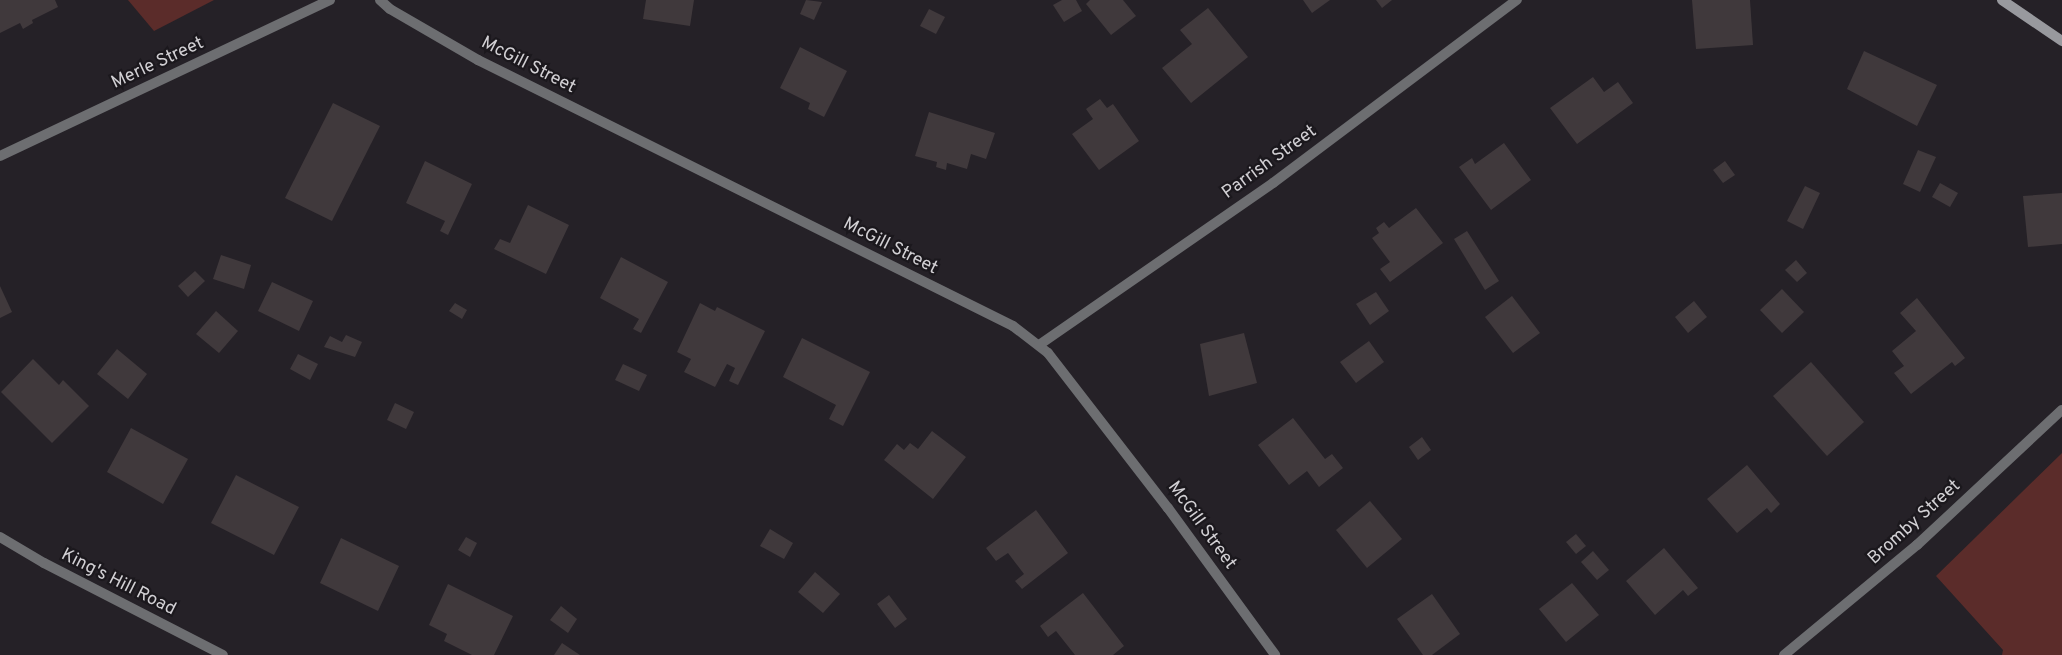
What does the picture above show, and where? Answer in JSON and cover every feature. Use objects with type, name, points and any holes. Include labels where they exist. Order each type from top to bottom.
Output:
[{"type":"street","name":"Merle Street","points":[[0,156],[330,0]]},
{"type":"street","name":"McGill Street","points":[[380,0],[390,9],[478,60],[1013,326],[1039,345],[1048,353],[1168,508],[1275,655]]},
{"type":"street","name":"Parrish Street","points":[[1039,345],[1273,183],[1516,0]]},
{"type":"street","points":[[2002,0],[2062,41]]},
{"type":"street","name":"Bromby Street","points":[[1784,655],[1917,545],[2062,410]]},
{"type":"street","name":"King's Hill Road","points":[[0,537],[44,563],[223,655]]},
{"type":"shaded area","points":[[128,0],[214,0],[154,31]]},
{"type":"shaded area","points":[[2062,453],[2062,655],[2002,655],[2003,650],[1936,576]]},
{"type":"building","points":[[0,0],[55,0],[58,7],[32,20],[33,23],[23,29],[20,23],[0,33]]},
{"type":"building","points":[[646,0],[694,0],[690,26],[643,19]]},
{"type":"building","points":[[806,0],[822,2],[814,20],[800,14]]},
{"type":"building","points":[[1062,0],[1076,0],[1082,11],[1064,22],[1053,5]]},
{"type":"building","points":[[1090,0],[1123,0],[1136,16],[1111,35],[1086,4]]},
{"type":"building","points":[[1303,0],[1330,0],[1312,13]]},
{"type":"building","points":[[1376,0],[1392,0],[1382,8]]},
{"type":"building","points":[[1692,0],[1750,0],[1753,45],[1696,49]]},
{"type":"building","points":[[1208,8],[1248,57],[1191,103],[1162,68],[1192,44],[1180,30]]},
{"type":"building","points":[[929,9],[945,17],[936,34],[920,26]]},
{"type":"building","points":[[800,47],[847,71],[824,117],[808,109],[810,103],[780,88]]},
{"type":"building","points":[[1864,51],[1937,85],[1917,126],[1847,89]]},
{"type":"building","points":[[1593,77],[1604,92],[1618,82],[1633,103],[1577,144],[1550,108]]},
{"type":"building","points":[[1100,99],[1107,108],[1113,104],[1139,141],[1099,170],[1072,134],[1093,119],[1086,109]]},
{"type":"building","points":[[333,103],[380,126],[332,221],[285,198]]},
{"type":"building","points":[[929,112],[995,133],[986,159],[971,154],[967,169],[947,163],[946,170],[936,167],[937,162],[915,156]]},
{"type":"building","points":[[1504,143],[1531,180],[1491,210],[1459,167],[1472,158],[1475,164]]},
{"type":"building","points":[[1918,150],[1936,157],[1920,192],[1903,184]]},
{"type":"building","points":[[425,161],[472,184],[448,235],[440,231],[445,221],[406,203]]},
{"type":"building","points":[[1725,161],[1735,175],[1723,183],[1713,170]]},
{"type":"building","points":[[1940,183],[1958,193],[1950,207],[1932,197]]},
{"type":"building","points":[[1805,186],[1820,193],[1803,229],[1787,221]]},
{"type":"building","points":[[2062,193],[2062,244],[2028,247],[2023,196]]},
{"type":"building","points":[[528,205],[569,225],[546,274],[494,249],[500,239],[510,243]]},
{"type":"building","points":[[1416,208],[1443,243],[1390,282],[1380,269],[1390,262],[1372,238],[1379,233],[1376,228],[1384,222],[1389,228]]},
{"type":"building","points":[[1467,231],[1499,281],[1485,290],[1454,239]]},
{"type":"building","points":[[221,255],[251,265],[244,289],[213,279]]},
{"type":"building","points":[[621,257],[668,282],[641,333],[633,329],[639,319],[600,298]]},
{"type":"building","points":[[1796,260],[1807,273],[1797,282],[1785,270]]},
{"type":"building","points":[[195,271],[205,281],[188,297],[178,286]]},
{"type":"building","points":[[272,282],[313,301],[299,331],[258,311]]},
{"type":"building","points":[[0,286],[12,312],[0,318]]},
{"type":"building","points":[[1782,289],[1804,312],[1782,333],[1760,310]]},
{"type":"building","points":[[1376,292],[1389,311],[1370,325],[1356,304]]},
{"type":"building","points":[[1512,296],[1540,333],[1513,353],[1485,317]]},
{"type":"building","points":[[1917,298],[1965,358],[1955,366],[1952,362],[1911,394],[1894,373],[1904,366],[1892,351],[1916,331],[1900,313]]},
{"type":"building","points":[[1694,301],[1707,317],[1688,333],[1675,317]]},
{"type":"building","points":[[455,303],[467,310],[462,319],[449,311]]},
{"type":"building","points":[[700,303],[715,311],[717,307],[765,331],[738,385],[729,381],[735,368],[727,364],[715,387],[684,372],[691,359],[677,352]]},
{"type":"building","points":[[216,311],[238,331],[219,353],[196,334]]},
{"type":"building","points":[[1244,333],[1257,383],[1209,396],[1200,344]]},
{"type":"building","points":[[346,335],[362,342],[355,357],[324,347],[330,336],[342,342]]},
{"type":"building","points":[[802,338],[870,372],[843,426],[829,419],[836,405],[783,377]]},
{"type":"building","points":[[1369,341],[1384,362],[1356,383],[1340,362]]},
{"type":"building","points":[[117,349],[147,374],[128,399],[97,374]]},
{"type":"building","points":[[298,354],[318,364],[310,380],[290,369]]},
{"type":"building","points":[[33,359],[59,385],[63,380],[89,406],[52,443],[1,392]]},
{"type":"building","points":[[1811,362],[1864,422],[1827,456],[1773,396]]},
{"type":"building","points":[[623,364],[647,375],[639,391],[615,380]]},
{"type":"building","points":[[395,403],[414,412],[406,429],[387,420]]},
{"type":"building","points":[[1293,418],[1325,459],[1332,454],[1343,468],[1319,487],[1307,471],[1289,485],[1258,445]]},
{"type":"building","points":[[131,428],[188,459],[163,504],[107,472]]},
{"type":"building","points":[[932,431],[966,457],[933,499],[884,460],[897,444],[904,450],[910,443],[918,449]]},
{"type":"building","points":[[1422,437],[1431,450],[1418,460],[1409,447]]},
{"type":"building","points":[[1747,465],[1780,504],[1771,513],[1767,508],[1737,533],[1707,499]]},
{"type":"building","points":[[236,475],[299,507],[274,555],[211,523]]},
{"type":"building","points":[[1370,501],[1402,539],[1367,568],[1336,530]]},
{"type":"building","points":[[1036,510],[1068,553],[1022,589],[1015,581],[1024,574],[1008,553],[996,561],[986,548]]},
{"type":"building","points":[[770,529],[793,543],[784,559],[760,546]]},
{"type":"building","points":[[1576,534],[1586,546],[1576,554],[1566,542]]},
{"type":"building","points":[[466,537],[477,543],[470,557],[458,550]]},
{"type":"building","points":[[341,538],[399,566],[378,611],[320,583]]},
{"type":"building","points":[[1664,548],[1698,588],[1688,596],[1683,590],[1655,615],[1626,581]]},
{"type":"building","points":[[1593,551],[1609,570],[1597,580],[1581,562]]},
{"type":"building","points":[[815,572],[840,594],[823,613],[798,592]]},
{"type":"building","points":[[1572,583],[1599,615],[1566,642],[1539,609]]},
{"type":"building","points":[[448,584],[513,616],[494,655],[472,655],[444,641],[447,634],[429,625]]},
{"type":"building","points":[[1083,593],[1124,646],[1113,655],[1075,655],[1056,631],[1048,637],[1040,626]]},
{"type":"building","points":[[1432,594],[1460,634],[1432,655],[1423,655],[1397,619]]},
{"type":"building","points":[[889,595],[907,619],[895,628],[877,604]]},
{"type":"building","points":[[561,606],[577,619],[568,633],[550,620]]},
{"type":"building","points":[[562,643],[580,655],[554,655]]}]
